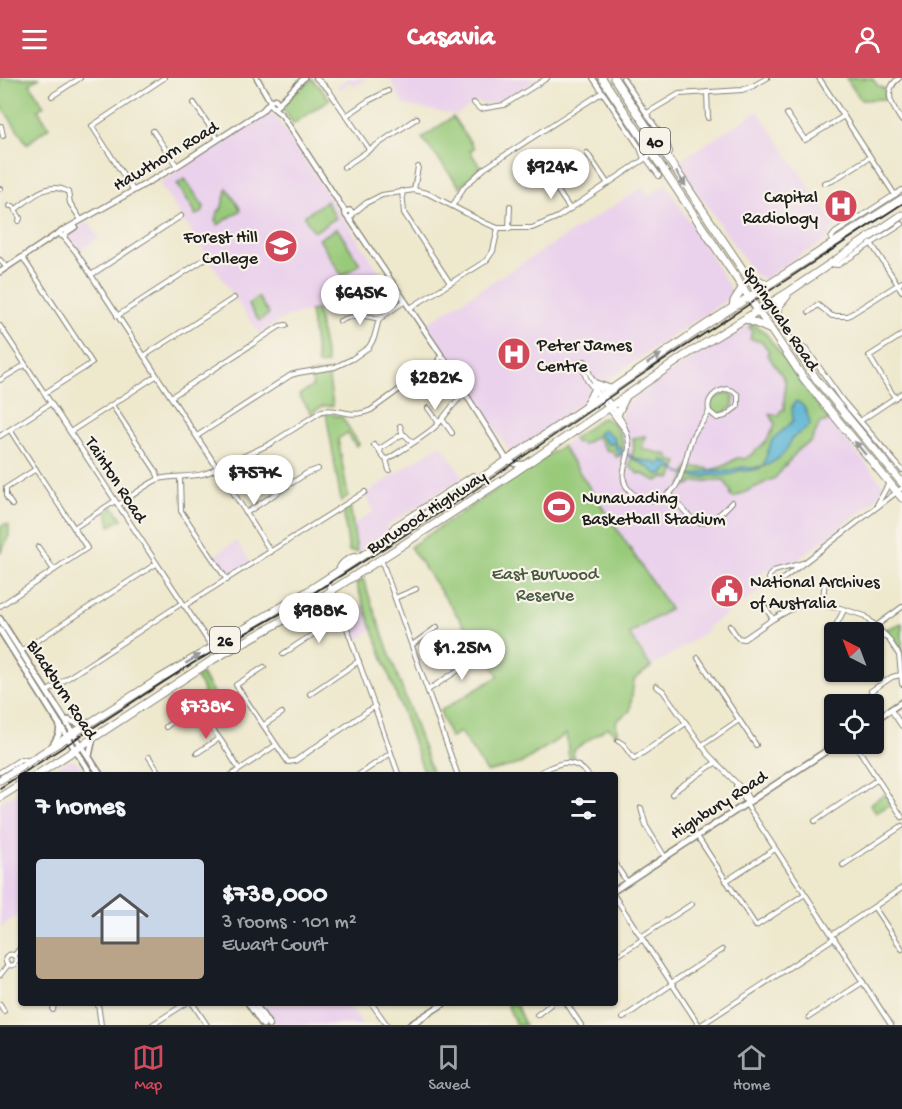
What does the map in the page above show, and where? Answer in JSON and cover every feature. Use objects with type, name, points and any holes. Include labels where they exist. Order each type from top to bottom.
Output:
[{"type":"highway","name":"Springvale Road","points":[[602,78],[648,146],[648,157],[743,287],[813,392],[899,492]]},
{"type":"highway","name":"Springvale Road","points":[[614,78],[817,380],[902,483]]},
{"type":"highway","name":"Burwood Highway","points":[[0,780],[159,679],[326,580],[898,197]]},
{"type":"highway","name":"Burwood Highway","points":[[41,772],[191,674],[381,559],[628,394],[829,264],[869,241],[902,215]]},
{"type":"highway","points":[[747,276],[752,276],[767,285]]},
{"type":"highway","points":[[732,307],[743,287]]},
{"type":"highway","points":[[776,320],[779,305],[790,291]]},
{"type":"highway","points":[[746,318],[771,330]]},
{"type":"highway","points":[[813,392],[813,384],[817,380]]},
{"type":"highway","points":[[585,408],[595,387],[610,389]]},
{"type":"highway","points":[[600,414],[615,416],[628,394]]},
{"type":"highway","points":[[394,535],[399,541],[409,540]]},
{"type":"highway","points":[[159,679],[166,684],[191,674]]},
{"type":"highway","points":[[0,797],[18,786]]},
{"type":"main road","points":[[257,78],[350,213],[441,360],[451,371],[500,446],[515,464],[526,464]]},
{"type":"main road","name":"Hawthorn Road","points":[[0,272],[63,234],[81,220],[177,166],[285,96],[304,78]]},
{"type":"main road","name":"Blackburn Road","points":[[0,620],[66,720],[90,772]]},
{"type":"main road","name":"Blackburn Road","points":[[0,630],[60,725],[71,734]]},
{"type":"main road","points":[[884,713],[902,702]]},
{"type":"main road","points":[[66,720],[85,726]]},
{"type":"main road","points":[[53,746],[59,734],[60,725]]},
{"type":"main road","points":[[88,756],[93,738]]},
{"type":"main road","name":"Blackburn Road","points":[[79,748],[88,756],[98,772]]},
{"type":"main road","name":"Highbury Road","points":[[618,888],[824,753]]},
{"type":"main road","points":[[68,754],[84,762]]},
{"type":"main road","points":[[250,1006],[263,1025]]},
{"type":"main road","points":[[256,1006],[269,1025]]},
{"type":"main road","points":[[410,1025],[440,1006]]},
{"type":"street","points":[[52,96],[80,78]]},
{"type":"street","points":[[133,190],[92,126],[164,78]]},
{"type":"street","points":[[316,78],[328,89],[369,149]]},
{"type":"street","points":[[474,104],[480,109],[500,106],[547,78]]},
{"type":"street","name":"Springvale Road","points":[[593,78],[659,176]]},
{"type":"street","name":"Springvale Road","points":[[623,78],[669,148],[667,158]]},
{"type":"street","points":[[647,113],[674,96],[744,89],[767,78]]},
{"type":"street","points":[[819,78],[898,197]]},
{"type":"street","points":[[899,78],[891,86],[889,96],[902,121]]},
{"type":"street","points":[[346,116],[388,91]]},
{"type":"street","points":[[453,206],[465,187],[485,168],[603,92]]},
{"type":"street","points":[[707,92],[708,118]]},
{"type":"street","points":[[194,103],[218,139]]},
{"type":"street","points":[[787,114],[805,140],[844,116]]},
{"type":"street","points":[[344,167],[417,118]]},
{"type":"street","points":[[1,126],[1,134]]},
{"type":"street","points":[[153,130],[177,166]]},
{"type":"street","points":[[639,146],[648,146]]},
{"type":"street","points":[[587,153],[608,184]]},
{"type":"street","points":[[350,213],[382,195],[414,190],[427,193],[498,228],[532,228],[545,224],[570,209],[648,157]]},
{"type":"street","points":[[824,183],[832,182],[870,157]]},
{"type":"street","points":[[414,190],[418,167]]},
{"type":"street","points":[[549,178],[570,209]]},
{"type":"street","points":[[15,210],[43,190],[61,188],[68,192],[70,203],[81,220]]},
{"type":"street","name":"Burwood Highway","points":[[898,197],[902,190]]},
{"type":"street","points":[[402,191],[405,213],[450,283]]},
{"type":"street","points":[[9,206],[13,206],[19,221]]},
{"type":"street","points":[[509,229],[510,206]]},
{"type":"street","points":[[90,275],[181,216]]},
{"type":"street","name":"Burwood Highway","points":[[869,241],[902,224]]},
{"type":"street","points":[[410,309],[490,256],[498,228]]},
{"type":"street","points":[[63,234],[271,552]]},
{"type":"street","points":[[869,241],[900,283],[902,291]]},
{"type":"street","points":[[117,316],[208,257]]},
{"type":"street","points":[[23,258],[92,363],[45,393]]},
{"type":"street","points":[[0,260],[7,268]]},
{"type":"street","points":[[809,312],[818,305],[832,316],[848,316],[900,283]]},
{"type":"street","points":[[144,356],[234,298]]},
{"type":"street","points":[[197,436],[291,375],[335,367],[369,347],[379,319],[405,301]]},
{"type":"street","points":[[340,321],[360,314],[379,319]]},
{"type":"street","points":[[171,397],[280,326],[286,325]]},
{"type":"street","name":"Tainton Road","points":[[0,326],[212,647]]},
{"type":"street","points":[[895,398],[869,356],[902,335]]},
{"type":"street","name":"Springvale Road","points":[[793,345],[806,349],[842,400],[902,470]]},
{"type":"street","points":[[74,528],[159,479],[180,478],[218,469],[270,444],[322,411],[360,415],[371,410],[441,360]]},
{"type":"street","points":[[583,362],[584,374],[625,430],[629,441],[624,464],[624,481],[634,495],[650,500],[659,499],[669,493],[680,480],[692,437],[709,411],[709,402],[714,395],[725,389],[735,392],[739,399],[737,407],[725,416],[703,423]]},
{"type":"street","points":[[0,380],[25,364]]},
{"type":"street","points":[[305,364],[306,371]]},
{"type":"street","points":[[70,432],[156,376]]},
{"type":"street","points":[[860,421],[902,393]]},
{"type":"street","points":[[386,459],[440,421],[456,400],[465,394]]},
{"type":"street","points":[[0,436],[51,404]]},
{"type":"street","points":[[112,405],[159,479]]},
{"type":"street","points":[[428,408],[452,433]]},
{"type":"street","points":[[709,411],[717,418]]},
{"type":"street","points":[[400,426],[403,435],[412,442]]},
{"type":"street","points":[[0,606],[87,548],[10,430]]},
{"type":"street","points":[[380,451],[384,446],[403,435]]},
{"type":"street","points":[[374,445],[386,459],[390,470]]},
{"type":"street","points":[[12,505],[6,496],[6,488],[36,469]]},
{"type":"street","points":[[246,513],[307,473],[318,469]]},
{"type":"street","points":[[180,478],[181,511],[227,580]]},
{"type":"street","points":[[876,506],[889,482]]},
{"type":"street","points":[[803,563],[774,571],[769,579],[777,582],[784,578],[876,506],[899,492],[902,483]]},
{"type":"street","points":[[48,692],[365,492]]},
{"type":"street","points":[[669,493],[693,519],[702,523],[717,518],[732,502]]},
{"type":"street","points":[[38,547],[54,570]]},
{"type":"street","points":[[381,559],[457,772]]},
{"type":"street","points":[[21,651],[156,564]]},
{"type":"street","points":[[326,580],[342,615],[398,772]]},
{"type":"street","points":[[822,605],[825,582]]},
{"type":"street","points":[[395,598],[417,589]]},
{"type":"street","points":[[763,604],[773,619]]},
{"type":"street","points":[[730,626],[741,639],[744,639],[773,619],[803,605],[822,605],[844,610],[868,618],[870,622]]},
{"type":"street","points":[[881,622],[902,607]]},
{"type":"street","points":[[838,622],[844,610]]},
{"type":"street","points":[[283,654],[342,615]]},
{"type":"street","points":[[412,645],[437,627]]},
{"type":"street","points":[[885,635],[899,655],[902,684]]},
{"type":"street","points":[[428,690],[483,654]]},
{"type":"street","points":[[698,658],[756,745]]},
{"type":"street","points":[[310,694],[358,661]]},
{"type":"street","points":[[264,667],[236,685],[276,745],[291,763],[375,708]]},
{"type":"street","points":[[871,691],[892,677],[900,675]]},
{"type":"street","points":[[656,686],[663,691],[701,746],[736,785],[775,849],[891,1025]]},
{"type":"street","points":[[890,709],[902,726]]},
{"type":"street","points":[[264,725],[282,712]]},
{"type":"street","points":[[166,727],[187,714],[205,720],[239,769]]},
{"type":"street","points":[[701,746],[739,720]]},
{"type":"street","points":[[618,741],[634,759],[686,723]]},
{"type":"street","points":[[197,753],[218,739]]},
{"type":"street","points":[[235,772],[276,745]]},
{"type":"street","points":[[363,772],[391,753]]},
{"type":"street","points":[[862,754],[902,817]]},
{"type":"street","points":[[149,758],[158,772]]},
{"type":"street","name":"Burwood Highway","points":[[0,772],[21,759],[30,760]]},
{"type":"street","points":[[540,772],[556,763],[577,765],[585,772]]},
{"type":"street","points":[[672,794],[716,763]]},
{"type":"street","points":[[815,821],[878,779]]},
{"type":"street","points":[[641,808],[649,832],[665,857]]},
{"type":"street","points":[[843,865],[902,826]]},
{"type":"street","points":[[697,836],[756,926],[805,894]]},
{"type":"street","points":[[726,881],[775,849]]},
{"type":"street","points":[[618,868],[627,882]]},
{"type":"street","points":[[618,902],[700,1025],[902,888]]},
{"type":"street","points":[[618,955],[692,904]]},
{"type":"street","points":[[874,907],[902,949]]},
{"type":"street","points":[[623,1018],[722,950]]},
{"type":"street","points":[[14,956],[18,951]]},
{"type":"street","points":[[0,953],[6,957]]},
{"type":"street","points":[[6,957],[14,956]]},
{"type":"street","points":[[14,956],[15,964]]},
{"type":"street","points":[[6,957],[5,962],[8,965]]},
{"type":"street","points":[[0,975],[8,965],[18,966]]},
{"type":"street","points":[[809,1017],[862,982]]},
{"type":"street","points":[[0,1004],[4,1011]]},
{"type":"street","points":[[53,1010],[54,1006]]},
{"type":"street","points":[[98,1006],[101,1025]]},
{"type":"street","points":[[152,1025],[182,1006]]},
{"type":"street","points":[[194,1006],[207,1025]]},
{"type":"street","points":[[373,1006],[387,1025]]},
{"type":"street","points":[[537,1015],[548,1006]]},
{"type":"street","points":[[568,1006],[581,1025]]},
{"type":"shaded area","points":[[348,78],[368,78],[354,87],[350,82],[339,90],[337,86]]},
{"type":"shaded area","points":[[389,78],[539,78],[501,101],[483,104],[477,101],[456,115],[404,105]]},
{"type":"shaded area","points":[[758,111],[837,228],[831,232],[827,240],[808,252],[806,251],[765,279],[754,274],[677,162]]},
{"type":"shaded area","name":"Forest Hill College","points":[[268,113],[276,117],[381,274],[332,307],[285,317],[259,334],[159,183]]},
{"type":"shaded area","points":[[666,184],[732,291],[729,298],[589,392],[584,400],[564,416],[517,449],[509,450],[426,324],[643,187],[649,195]]},
{"type":"shaded area","points":[[88,221],[99,238],[77,252],[67,236]]},
{"type":"shaded area","points":[[750,324],[764,331],[826,416],[882,483],[883,489],[872,503],[798,560],[762,571],[766,587],[707,627],[709,630],[651,667],[629,634],[669,609],[562,446],[601,418],[614,423],[622,417],[623,407],[654,383],[739,328]]},
{"type":"shaded area","points":[[441,444],[463,477],[385,527],[388,532],[357,552],[353,525],[374,511],[364,495]]},
{"type":"shaded area","points":[[237,541],[250,562],[227,575],[213,556]]},
{"type":"shaded area","points":[[364,604],[373,629],[354,642],[345,617]]},
{"type":"shaded area","points":[[70,760],[76,761],[85,772],[48,772]]},
{"type":"shaded area","points":[[18,792],[18,916],[0,927],[0,803]]},
{"type":"shaded area","points":[[263,1006],[349,1006],[363,1025],[277,1025]]},
{"type":"green space","points":[[0,78],[39,78],[30,84],[44,106],[38,110],[49,127],[27,144],[0,104]]},
{"type":"green space","points":[[846,78],[872,78],[878,86],[885,89],[885,99],[861,100]]},
{"type":"green space","points":[[312,79],[330,99],[293,124],[282,107],[283,104]]},
{"type":"green space","points":[[453,117],[474,148],[470,151],[480,167],[460,187],[422,138]]},
{"type":"green space","points":[[185,179],[204,207],[202,213],[195,215],[177,184]]},
{"type":"green space","points":[[227,188],[241,210],[218,225],[215,220],[221,210]]},
{"type":"green space","points":[[326,201],[336,218],[314,232],[304,216]]},
{"type":"green space","points":[[337,228],[360,264],[342,276],[319,239]]},
{"type":"green space","points":[[258,297],[269,314],[259,321],[248,304]]},
{"type":"green space","points":[[317,310],[327,364],[318,365],[310,311]]},
{"type":"green space","points":[[752,324],[764,331],[829,421],[820,423],[811,442],[800,448],[775,478],[735,497],[730,496],[731,492],[724,480],[692,482],[691,485],[682,486],[688,467],[710,470],[724,466],[737,458],[745,459],[763,444],[773,430],[775,424],[770,414],[778,416],[781,410],[784,410],[785,380],[767,354],[769,351],[762,342],[750,339],[752,331],[749,327]]},
{"type":"green space","points":[[328,372],[333,406],[323,406],[311,413],[299,395],[313,386],[310,374]]},
{"type":"green space","points":[[730,392],[734,397],[733,406],[721,415],[712,412],[710,407],[713,399]]},
{"type":"green space","points":[[326,413],[342,417],[359,444],[356,446],[347,433],[338,439],[348,496],[341,501]]},
{"type":"green space","points":[[604,418],[613,423],[619,432],[622,441],[622,455],[616,457],[611,450],[607,451],[596,436],[582,445],[573,439]]},
{"type":"green space","points":[[645,436],[642,449],[669,455],[668,460],[678,462],[671,479],[664,477],[657,481],[639,474],[629,466],[634,448],[633,438]]},
{"type":"green space","name":"East Burwood Reserve","points":[[562,446],[670,609],[629,634],[651,667],[634,680],[630,711],[616,721],[617,732],[615,734],[608,727],[574,750],[573,759],[569,758],[566,734],[520,764],[487,772],[460,732],[450,738],[440,711],[499,676],[410,547]]},
{"type":"green space","points":[[350,505],[357,552],[349,551],[343,509]]},
{"type":"green space","points":[[114,507],[122,519],[110,526],[107,510]]},
{"type":"green space","points":[[5,524],[9,525],[9,536],[0,554],[0,528]]},
{"type":"green space","points":[[363,579],[432,772],[424,772],[356,583]]},
{"type":"green space","points":[[902,623],[902,653],[886,629]]},
{"type":"green space","points":[[201,674],[231,719],[217,729],[208,718],[202,687],[196,678]]},
{"type":"green space","points":[[885,794],[891,804],[876,813],[870,804]]},
{"type":"green space","points":[[508,1006],[517,1006],[525,1025],[516,1025]]},
{"type":"water","points":[[796,401],[806,411],[810,425],[794,437],[785,452],[771,463],[758,469],[740,470],[722,476],[700,477],[682,473],[693,475],[712,470],[727,471],[763,466],[772,440],[793,421],[792,407]]},
{"type":"water","points":[[603,429],[615,438],[614,441],[618,446],[631,456],[653,461],[656,464],[660,464],[663,459],[665,463],[669,463],[679,472],[668,468],[664,473],[658,475],[646,465],[623,453],[619,455],[613,443],[609,445],[598,434]]},
{"type":"tram line","points":[[25,772],[193,663],[287,610],[466,496],[646,372],[902,204]]},
{"type":"tram line","points":[[0,788],[18,776]]},
{"type":"place","name":"Capital Radiology","points":[[841,206]]},
{"type":"place","name":"Forest Hill College","points":[[281,246]]},
{"type":"place","name":"Peter James Centre","points":[[514,354]]},
{"type":"place","name":"Nunawading Basketball Stadium","points":[[559,507]]},
{"type":"place","name":"National Archives of Australia","points":[[727,591]]}]
